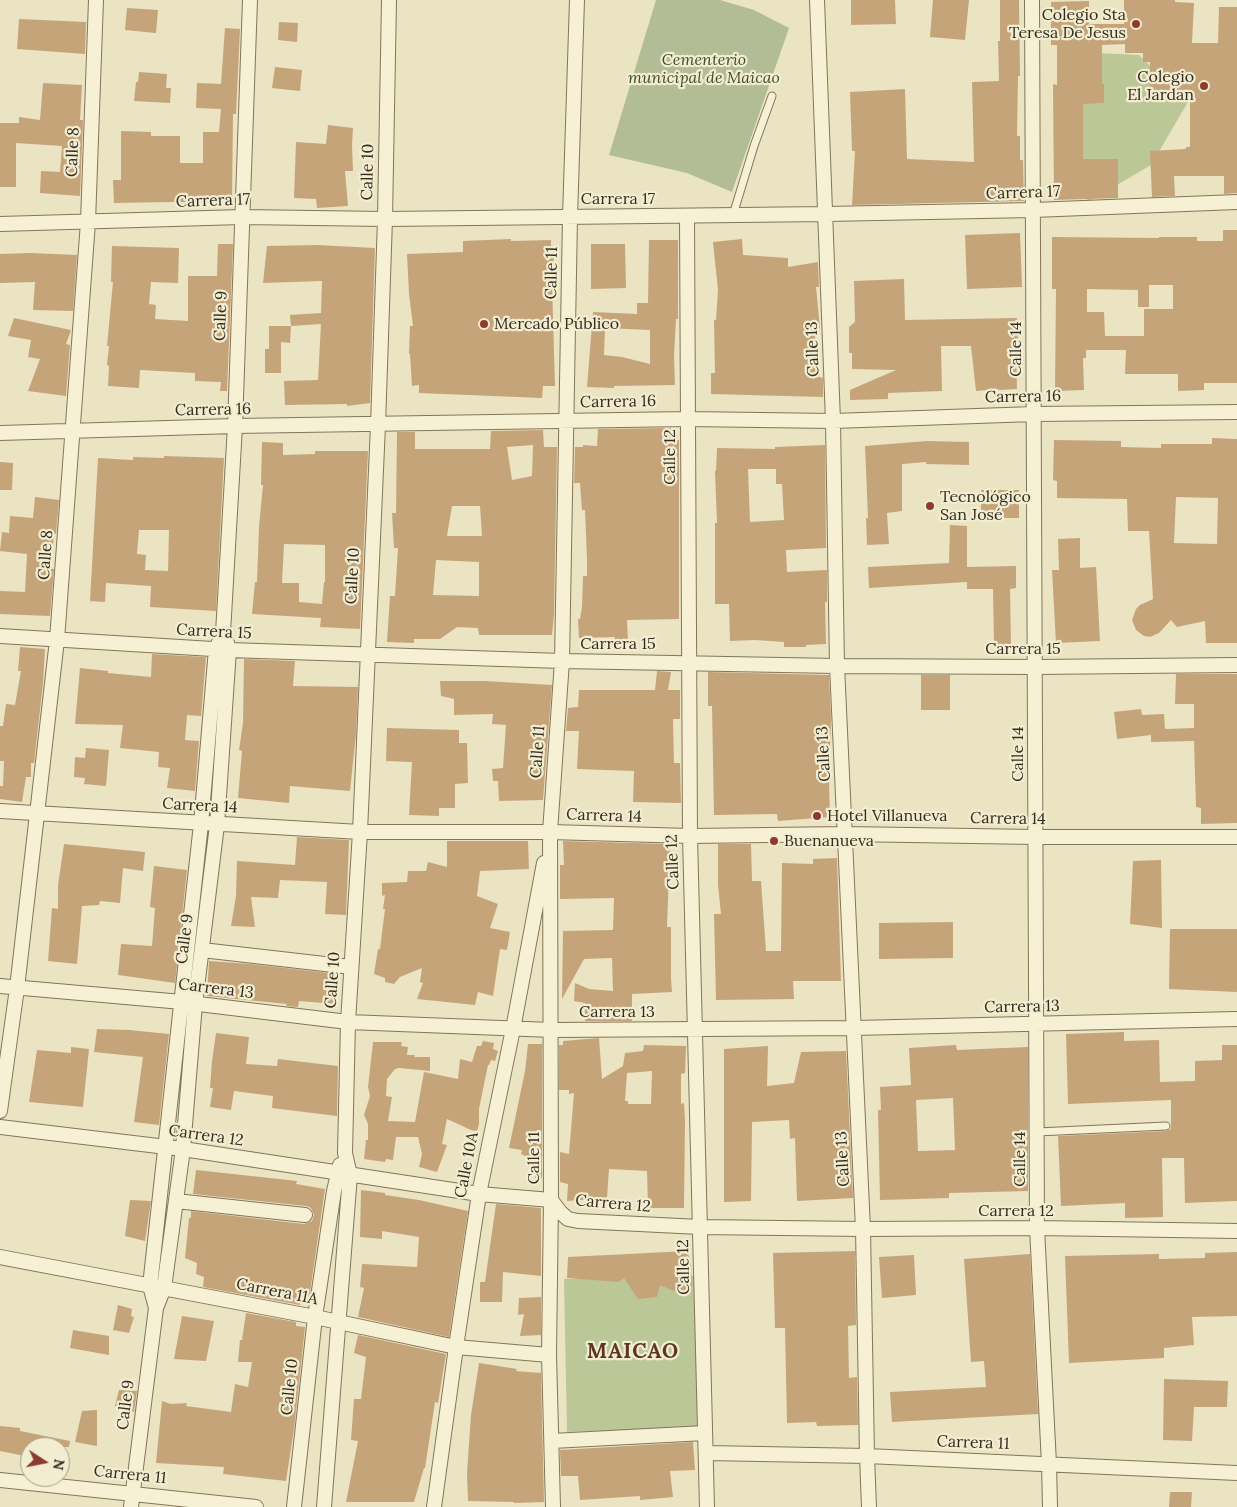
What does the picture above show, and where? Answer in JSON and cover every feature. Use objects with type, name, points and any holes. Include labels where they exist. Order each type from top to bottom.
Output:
[{"type":"street","name":"Calle 8","points":[[0,1111],[17,988],[57,640],[88,222],[96,0]]},
{"type":"street","name":"Calle 9","points":[[131,1507],[156,1308],[165,1147],[189,1003],[202,950],[217,825],[223,632],[235,426],[250,0]]},
{"type":"street","name":"Calle 10","points":[[294,1507],[315,1317],[344,1174],[348,1022],[360,832],[366,656],[378,425],[385,219],[389,0]]},
{"type":"street","name":"Calle 11","points":[[553,1507],[549,1355],[552,1030],[550,832],[562,661],[570,217],[577,0]]},
{"type":"street","name":"Calle 13","points":[[817,0],[833,421],[837,666],[863,1230],[869,1507]]},
{"type":"street","name":"Calle 14","points":[[1032,0],[1037,1228],[1050,1507]]},
{"type":"street","name":"Carrera 17","points":[[0,224],[242,217],[385,219],[826,214],[1033,210],[1237,202]]},
{"type":"street","name":"Calle 12","points":[[687,216],[690,836],[707,1507]]},
{"type":"street","name":"Carrera 16","points":[[0,433],[235,426],[687,419],[833,421],[1034,414],[1237,412]]},
{"type":"street","name":"Carrera 15","points":[[0,636],[223,650],[562,661],[837,666],[1035,667],[1237,664]]},
{"type":"street","name":"Calle 9","points":[[157,1287],[176,1201],[183,1149],[189,1003],[201,824],[223,650]]},
{"type":"street","name":"Carrera 14","points":[[0,811],[360,832],[550,832],[690,836],[846,834],[1036,837],[1237,837]]},
{"type":"street","name":"Calle 10A","points":[[434,1507],[479,1194],[513,1029],[550,832]]},
{"type":"street","points":[[202,950],[351,967]]},
{"type":"street","name":"Carrera 13","points":[[0,986],[189,1003],[348,1022],[513,1029],[854,1028],[1237,1018]]},
{"type":"street","name":"Carrera 12","points":[[0,1127],[183,1149],[479,1194],[551,1200],[568,1219],[578,1221],[700,1227],[863,1230],[1037,1228],[1237,1231]]},
{"type":"street","points":[[324,1507],[338,1323],[344,1174]]},
{"type":"street","points":[[176,1201],[305,1215]]},
{"type":"street","name":"Carrera 11A","points":[[0,1257],[315,1317],[456,1347],[549,1355]]},
{"type":"street","points":[[552,1441],[705,1433]]},
{"type":"street","name":"Carrera 11","points":[[707,1453],[867,1456],[1237,1473]]},
{"type":"street","name":"Carrera 11","points":[[0,1480],[256,1507]]},
{"type":"lane","points":[[733,215],[754,146],[772,96]]},
{"type":"lane","points":[[1037,1132],[1166,1126]]},
{"type":"green space","name":"Cementerio municipal de Maicao","points":[[656,0],[720,0],[754,10],[789,28],[732,192],[687,173],[609,155]]},
{"type":"green space","points":[[1057,51],[1139,55],[1188,102],[1151,165],[1088,202]]},
{"type":"green space","points":[[697,1276],[700,1428],[567,1432],[564,1279]]},
{"type":"building","points":[[851,0],[895,0],[896,24],[851,25]]},
{"type":"building","points":[[933,0],[969,0],[965,40],[930,37]]},
{"type":"building","points":[[1000,0],[1019,0],[1020,76],[1018,76],[1017,136],[1020,136],[1020,160],[1023,160],[1024,201],[852,205],[855,151],[852,151],[850,92],[905,89],[907,159],[974,162],[972,82],[999,81]]},
{"type":"building","points":[[1124,0],[1175,0],[1175,2],[1194,3],[1192,43],[1218,43],[1219,7],[1237,7],[1237,193],[1224,194],[1224,176],[1174,176],[1175,196],[1152,197],[1150,151],[1186,149],[1186,147],[1190,147],[1190,98],[1150,98],[1150,62],[1143,62],[1143,53],[1125,53],[1125,44],[1102,45],[1104,103],[1083,104],[1083,159],[1118,159],[1118,198],[1054,200],[1053,84],[1057,85],[1057,45],[1051,45],[1051,2],[1089,1],[1089,24],[1124,24]]},
{"type":"building","points":[[127,8],[158,10],[156,33],[125,30]]},
{"type":"building","points":[[19,19],[86,22],[85,54],[17,49]]},
{"type":"building","points":[[279,22],[298,23],[297,42],[278,40]]},
{"type":"building","points":[[225,28],[240,29],[236,114],[233,114],[232,201],[114,203],[113,180],[121,180],[121,131],[151,132],[151,136],[180,136],[180,163],[203,163],[203,132],[219,132],[221,109],[196,108],[197,83],[221,84]]},
{"type":"building","points":[[275,67],[302,70],[300,91],[272,88]]},
{"type":"building","points":[[139,72],[167,74],[166,88],[171,88],[170,103],[134,101]]},
{"type":"building","points":[[43,83],[82,85],[80,120],[83,120],[80,196],[40,193],[41,171],[60,172],[62,146],[16,143],[16,187],[0,187],[0,123],[19,123],[19,117],[40,120]]},
{"type":"building","points":[[328,125],[353,128],[353,171],[345,171],[348,206],[317,208],[316,199],[294,198],[296,142],[326,144]]},
{"type":"building","points":[[1223,230],[1237,230],[1237,383],[1204,383],[1204,390],[1178,391],[1178,374],[1125,374],[1126,350],[1086,350],[1086,358],[1083,358],[1084,390],[1055,391],[1056,289],[1052,289],[1052,237],[1197,237],[1197,241],[1223,241]],"holes":[[[1149,285],[1173,285],[1173,309],[1144,309],[1144,336],[1105,336],[1104,312],[1087,312],[1087,289],[1138,290],[1138,307],[1149,307]]]},
{"type":"building","points":[[1020,233],[1022,287],[967,289],[965,235]]},
{"type":"building","name":"Mercado Público","points":[[511,239],[511,241],[551,240],[551,255],[554,255],[552,284],[555,386],[543,386],[542,398],[419,393],[419,385],[412,386],[409,354],[410,326],[413,326],[407,254],[463,252],[463,241]]},
{"type":"building","points":[[742,239],[743,255],[788,258],[788,267],[818,262],[819,287],[816,287],[820,328],[815,329],[816,376],[823,378],[823,397],[711,394],[711,373],[715,373],[714,320],[716,320],[718,290],[713,242]]},
{"type":"building","points":[[649,240],[678,240],[678,319],[676,319],[674,356],[675,385],[614,386],[614,388],[587,387],[593,312],[637,314],[637,303],[648,303]],"holes":[[[605,328],[650,330],[650,364],[604,355]]]},
{"type":"building","points":[[218,244],[233,244],[227,391],[220,391],[221,382],[195,381],[195,373],[140,370],[139,388],[108,386],[109,366],[107,365],[109,346],[107,346],[113,282],[111,282],[112,246],[179,248],[178,283],[151,282],[149,304],[156,305],[155,319],[188,321],[188,276],[217,276]]},
{"type":"building","points":[[591,244],[625,244],[626,288],[591,289]]},
{"type":"building","points":[[318,245],[375,248],[370,403],[347,406],[347,404],[285,405],[284,381],[318,380],[321,324],[291,326],[290,315],[321,313],[322,281],[263,283],[267,246]]},
{"type":"building","points":[[0,254],[77,255],[73,311],[33,310],[35,282],[0,283]]},
{"type":"building","points":[[904,279],[905,320],[1017,318],[1017,389],[976,391],[971,346],[941,346],[942,391],[888,393],[888,399],[850,400],[850,390],[896,370],[852,369],[852,353],[849,353],[849,327],[855,322],[854,281]]},
{"type":"building","points":[[14,318],[71,330],[66,344],[70,345],[66,396],[28,391],[40,359],[28,357],[31,340],[8,336]]},
{"type":"building","points":[[269,326],[291,326],[290,343],[281,342],[281,373],[265,373],[265,349],[269,349]]},
{"type":"building","points":[[671,428],[671,440],[679,440],[679,619],[627,620],[628,642],[615,647],[615,637],[579,638],[578,619],[580,619],[582,607],[583,576],[587,576],[587,559],[585,510],[582,510],[580,483],[574,483],[575,447],[583,447],[583,445],[597,446],[598,429]]},
{"type":"building","points":[[543,430],[544,447],[557,447],[552,635],[479,635],[478,628],[457,627],[440,639],[414,639],[414,643],[387,642],[390,596],[395,596],[398,548],[394,548],[392,513],[396,513],[397,432],[415,432],[415,449],[490,449],[491,431]],"holes":[[[533,445],[532,476],[512,480],[507,447]],[[452,506],[480,506],[482,536],[447,536]],[[436,560],[479,562],[479,596],[433,595]]]},
{"type":"building","points":[[1212,438],[1237,439],[1237,643],[1206,643],[1205,621],[1177,627],[1171,620],[1159,633],[1150,637],[1144,636],[1136,630],[1132,620],[1136,609],[1140,605],[1153,599],[1149,531],[1128,531],[1127,499],[1057,498],[1057,481],[1053,480],[1054,440],[1121,441],[1121,447],[1161,448],[1161,444],[1212,444]],"holes":[[[1176,497],[1218,498],[1217,544],[1174,543]]]},
{"type":"building","points":[[927,441],[969,442],[969,465],[926,464],[926,462],[902,464],[902,511],[887,513],[889,544],[867,545],[866,518],[868,518],[865,446]]},
{"type":"building","points":[[262,442],[283,443],[283,455],[315,454],[315,451],[368,451],[360,629],[320,627],[321,618],[252,614],[255,582],[257,582],[263,485],[261,485]],"holes":[[[284,544],[325,545],[325,582],[322,604],[299,602],[299,583],[282,583]]]},
{"type":"building","points":[[825,445],[826,548],[786,550],[787,572],[827,570],[827,602],[825,602],[826,644],[806,645],[806,647],[784,647],[784,642],[730,641],[729,604],[715,604],[715,523],[717,523],[715,471],[717,448],[775,449],[775,447]],"holes":[[[748,469],[776,469],[776,484],[782,484],[784,520],[750,522]]]},
{"type":"building","points":[[164,456],[224,458],[216,611],[150,607],[151,586],[106,583],[105,602],[90,601],[98,458],[133,460],[133,457],[164,458]],"holes":[[[139,530],[169,530],[168,571],[145,570],[146,555],[137,554]]]},
{"type":"building","points":[[0,462],[13,463],[12,490],[0,490]]},
{"type":"building","points":[[981,490],[1019,490],[1019,518],[981,518]]},
{"type":"building","points":[[35,497],[59,500],[51,569],[54,569],[50,616],[0,614],[0,591],[25,592],[27,554],[0,551],[2,532],[9,533],[10,516],[33,518]]},
{"type":"building","points":[[950,525],[967,526],[967,567],[1016,566],[1016,588],[1010,589],[1011,645],[994,645],[993,589],[967,589],[967,582],[869,588],[868,567],[949,563]]},
{"type":"building","points":[[1080,538],[1080,568],[1096,567],[1100,641],[1056,643],[1052,570],[1059,570],[1058,539]]},
{"type":"building","points":[[20,647],[45,649],[34,763],[31,763],[31,777],[26,777],[22,802],[0,799],[0,786],[3,786],[4,761],[0,761],[0,726],[3,726],[6,704],[15,705],[21,671],[18,671]]},
{"type":"building","points":[[152,654],[206,657],[201,716],[187,715],[185,740],[199,741],[195,791],[167,788],[170,768],[158,767],[159,752],[120,748],[123,725],[75,724],[80,668],[151,677]]},
{"type":"building","points":[[244,659],[295,661],[293,686],[358,687],[356,734],[350,791],[290,786],[289,803],[238,798],[242,751],[239,750],[243,723]]},
{"type":"building","points":[[657,671],[671,672],[668,690],[680,690],[680,719],[673,719],[674,763],[680,763],[681,803],[633,802],[634,771],[577,769],[579,731],[566,731],[568,708],[578,707],[579,690],[655,690]]},
{"type":"building","points":[[708,672],[829,675],[831,719],[830,747],[828,747],[830,817],[778,821],[777,814],[714,815],[712,706],[708,706]]},
{"type":"building","points":[[1176,674],[1237,674],[1237,823],[1201,824],[1201,808],[1196,807],[1194,741],[1151,742],[1151,735],[1117,739],[1114,712],[1141,709],[1142,715],[1164,714],[1165,729],[1194,728],[1194,704],[1175,704]]},
{"type":"building","points":[[921,675],[950,675],[950,710],[921,710]]},
{"type":"building","points":[[440,681],[485,681],[552,685],[543,800],[499,801],[498,781],[493,781],[492,769],[503,768],[506,725],[492,724],[493,714],[454,715],[454,699],[441,696]]},
{"type":"building","points":[[387,728],[459,730],[459,743],[467,743],[468,783],[455,784],[455,808],[439,808],[439,816],[409,815],[412,762],[386,761]]},
{"type":"building","points":[[86,748],[109,750],[106,786],[84,784],[85,778],[74,777],[75,757],[85,758]]},
{"type":"building","points":[[297,837],[349,840],[346,915],[325,914],[327,882],[280,880],[278,898],[251,897],[255,927],[231,926],[236,896],[237,861],[295,865]]},
{"type":"building","points":[[447,841],[528,841],[529,869],[480,871],[477,896],[498,904],[490,928],[510,932],[507,950],[500,949],[493,996],[478,992],[475,1005],[417,999],[423,983],[420,982],[422,968],[400,977],[394,984],[385,982],[385,978],[374,974],[378,949],[380,949],[385,909],[383,909],[385,895],[382,896],[382,883],[407,882],[408,871],[426,871],[428,862],[447,867]]},
{"type":"building","points":[[563,841],[670,844],[667,927],[671,927],[672,992],[632,994],[632,1021],[585,1021],[585,1003],[574,1001],[575,983],[589,989],[613,991],[612,958],[584,959],[562,999],[563,931],[613,930],[614,898],[560,899],[560,865],[564,865]]},
{"type":"building","points":[[64,844],[145,852],[143,871],[123,868],[120,903],[100,901],[99,905],[82,906],[77,964],[48,961],[52,908],[58,909],[58,885]]},
{"type":"building","points":[[718,844],[751,844],[752,881],[761,881],[766,951],[781,951],[782,863],[813,864],[813,859],[837,858],[841,981],[793,981],[794,999],[716,1000],[714,914],[721,914],[718,885]]},
{"type":"building","points":[[1161,860],[1162,928],[1130,924],[1133,861]]},
{"type":"building","points":[[154,866],[187,870],[175,983],[118,975],[121,944],[152,946],[155,908],[150,907]]},
{"type":"building","points":[[953,922],[953,958],[879,959],[879,923]]},
{"type":"building","points":[[1170,929],[1237,929],[1237,992],[1169,989]]},
{"type":"building","points":[[209,961],[338,974],[335,1004],[299,1001],[298,1007],[286,1006],[287,1004],[207,996]]},
{"type":"building","points":[[97,1029],[169,1034],[159,1125],[134,1122],[143,1057],[94,1052]]},
{"type":"building","points":[[1124,1032],[1124,1041],[1159,1040],[1160,1082],[1195,1081],[1195,1061],[1222,1060],[1222,1045],[1237,1045],[1237,1201],[1185,1203],[1184,1158],[1162,1158],[1163,1217],[1125,1218],[1125,1203],[1061,1206],[1058,1136],[1166,1131],[1171,1129],[1171,1100],[1068,1104],[1066,1034]]},
{"type":"building","points":[[216,1033],[249,1037],[246,1064],[277,1066],[278,1059],[338,1066],[337,1116],[272,1108],[273,1096],[234,1091],[231,1110],[210,1107],[213,1088],[210,1088],[212,1061]]},
{"type":"building","points":[[599,1038],[602,1079],[623,1066],[625,1053],[643,1051],[644,1045],[686,1046],[685,1073],[681,1074],[681,1104],[684,1103],[685,1120],[684,1208],[648,1208],[647,1171],[609,1169],[607,1198],[567,1201],[568,1184],[560,1182],[560,1152],[569,1154],[574,1093],[569,1094],[569,1090],[559,1090],[559,1045],[563,1045],[563,1041]],"holes":[[[652,1071],[651,1104],[628,1104],[628,1101],[625,1101],[627,1073]]]},
{"type":"building","points":[[483,1041],[494,1043],[493,1049],[498,1051],[495,1061],[491,1060],[488,1065],[479,1109],[477,1131],[447,1119],[442,1144],[447,1145],[437,1172],[419,1167],[422,1154],[418,1137],[396,1137],[393,1160],[386,1159],[385,1162],[364,1159],[366,1140],[368,1140],[368,1124],[364,1115],[370,1096],[368,1087],[373,1042],[402,1042],[401,1046],[408,1047],[407,1055],[430,1057],[430,1071],[399,1068],[395,1069],[387,1079],[386,1096],[392,1097],[388,1121],[415,1122],[424,1072],[458,1079],[460,1059],[472,1062],[477,1046],[481,1046]]},
{"type":"building","points":[[528,1044],[542,1044],[542,1179],[535,1178],[535,1168],[528,1167],[530,1158],[521,1154],[522,1150],[509,1148],[525,1071]]},
{"type":"building","points":[[956,1045],[957,1050],[1028,1047],[1028,1191],[949,1193],[949,1198],[880,1200],[878,1110],[881,1110],[880,1087],[911,1085],[909,1048]],"holes":[[[953,1098],[955,1150],[918,1151],[916,1100]]]},
{"type":"building","points":[[768,1046],[767,1086],[794,1083],[801,1052],[846,1051],[853,1198],[797,1201],[795,1138],[790,1139],[789,1120],[752,1122],[751,1201],[724,1202],[724,1049]]},
{"type":"building","points":[[71,1047],[89,1049],[83,1107],[29,1102],[37,1050],[71,1053]]},
{"type":"building","points":[[196,1170],[297,1181],[296,1184],[325,1189],[309,1299],[301,1299],[300,1305],[203,1287],[204,1277],[196,1274],[197,1263],[185,1258],[191,1211],[304,1224],[312,1221],[314,1215],[311,1208],[306,1206],[193,1194]]},
{"type":"building","points":[[361,1190],[385,1193],[385,1195],[419,1200],[468,1211],[449,1337],[358,1317],[364,1288],[360,1287],[362,1264],[417,1267],[419,1237],[382,1231],[382,1239],[360,1237]]},
{"type":"building","points":[[130,1200],[151,1201],[145,1241],[125,1236]]},
{"type":"building","points":[[496,1204],[541,1208],[541,1276],[503,1272],[502,1302],[480,1302],[480,1282],[485,1282]]},
{"type":"building","points":[[687,1251],[691,1262],[692,1290],[678,1293],[660,1285],[657,1297],[638,1299],[624,1278],[619,1282],[567,1278],[568,1257]]},
{"type":"building","points":[[855,1251],[856,1325],[848,1326],[849,1378],[857,1377],[858,1425],[817,1426],[816,1422],[787,1423],[785,1328],[775,1328],[773,1253]]},
{"type":"building","points":[[1237,1252],[1237,1316],[1192,1317],[1194,1345],[1164,1348],[1164,1358],[1069,1363],[1065,1256],[1159,1254],[1159,1259],[1205,1258],[1205,1253]]},
{"type":"building","points":[[1030,1254],[1038,1414],[892,1422],[890,1392],[986,1387],[984,1361],[971,1362],[964,1259]]},
{"type":"building","points":[[914,1255],[916,1295],[882,1298],[879,1257]]},
{"type":"building","points":[[541,1297],[541,1335],[520,1336],[524,1314],[518,1315],[519,1298]]},
{"type":"building","points":[[118,1305],[132,1309],[131,1316],[134,1317],[129,1333],[113,1330]]},
{"type":"building","points":[[246,1313],[296,1322],[296,1326],[305,1327],[294,1429],[286,1481],[223,1474],[224,1467],[156,1463],[162,1401],[171,1404],[187,1403],[186,1406],[231,1412],[235,1384],[248,1387],[252,1362],[238,1362],[240,1340],[242,1340]]},
{"type":"building","points":[[182,1316],[214,1321],[206,1361],[174,1359]]},
{"type":"building","points":[[73,1330],[109,1336],[109,1355],[70,1348]]},
{"type":"building","points":[[358,1335],[446,1354],[438,1403],[435,1402],[425,1468],[414,1502],[346,1502],[358,1441],[351,1440],[354,1399],[361,1399],[366,1357],[354,1353]]},
{"type":"building","points":[[479,1363],[517,1369],[516,1371],[541,1373],[544,1502],[468,1501],[467,1473],[471,1415]]},
{"type":"building","points":[[1164,1379],[1228,1381],[1227,1407],[1194,1407],[1192,1441],[1163,1440]]},
{"type":"building","points":[[119,1390],[137,1391],[134,1412],[115,1406]]},
{"type":"building","points":[[97,1410],[97,1446],[75,1442],[82,1411]]},
{"type":"building","points":[[0,1426],[20,1428],[20,1431],[50,1437],[20,1437],[20,1455],[0,1451]]},
{"type":"building","points":[[693,1442],[695,1470],[670,1471],[673,1497],[640,1500],[640,1496],[580,1500],[578,1476],[561,1476],[560,1450]]},
{"type":"building","points":[[1170,1492],[1192,1492],[1191,1507],[1169,1507]]},
{"type":"place","name":"Colegio Sta Teresa De Jesus","points":[[1136,24]]},
{"type":"place","name":"Colegio El Jardan","points":[[1204,86]]},
{"type":"place","name":"Mercado Público","points":[[484,324]]},
{"type":"place","name":"Tecnológico San José","points":[[930,506]]},
{"type":"place","name":"Hotel Villanueva","points":[[817,816]]},
{"type":"place","name":"Buenanueva","points":[[774,841]]},
{"type":"district","name":"MAICAO","points":[[633,1352]]}]
